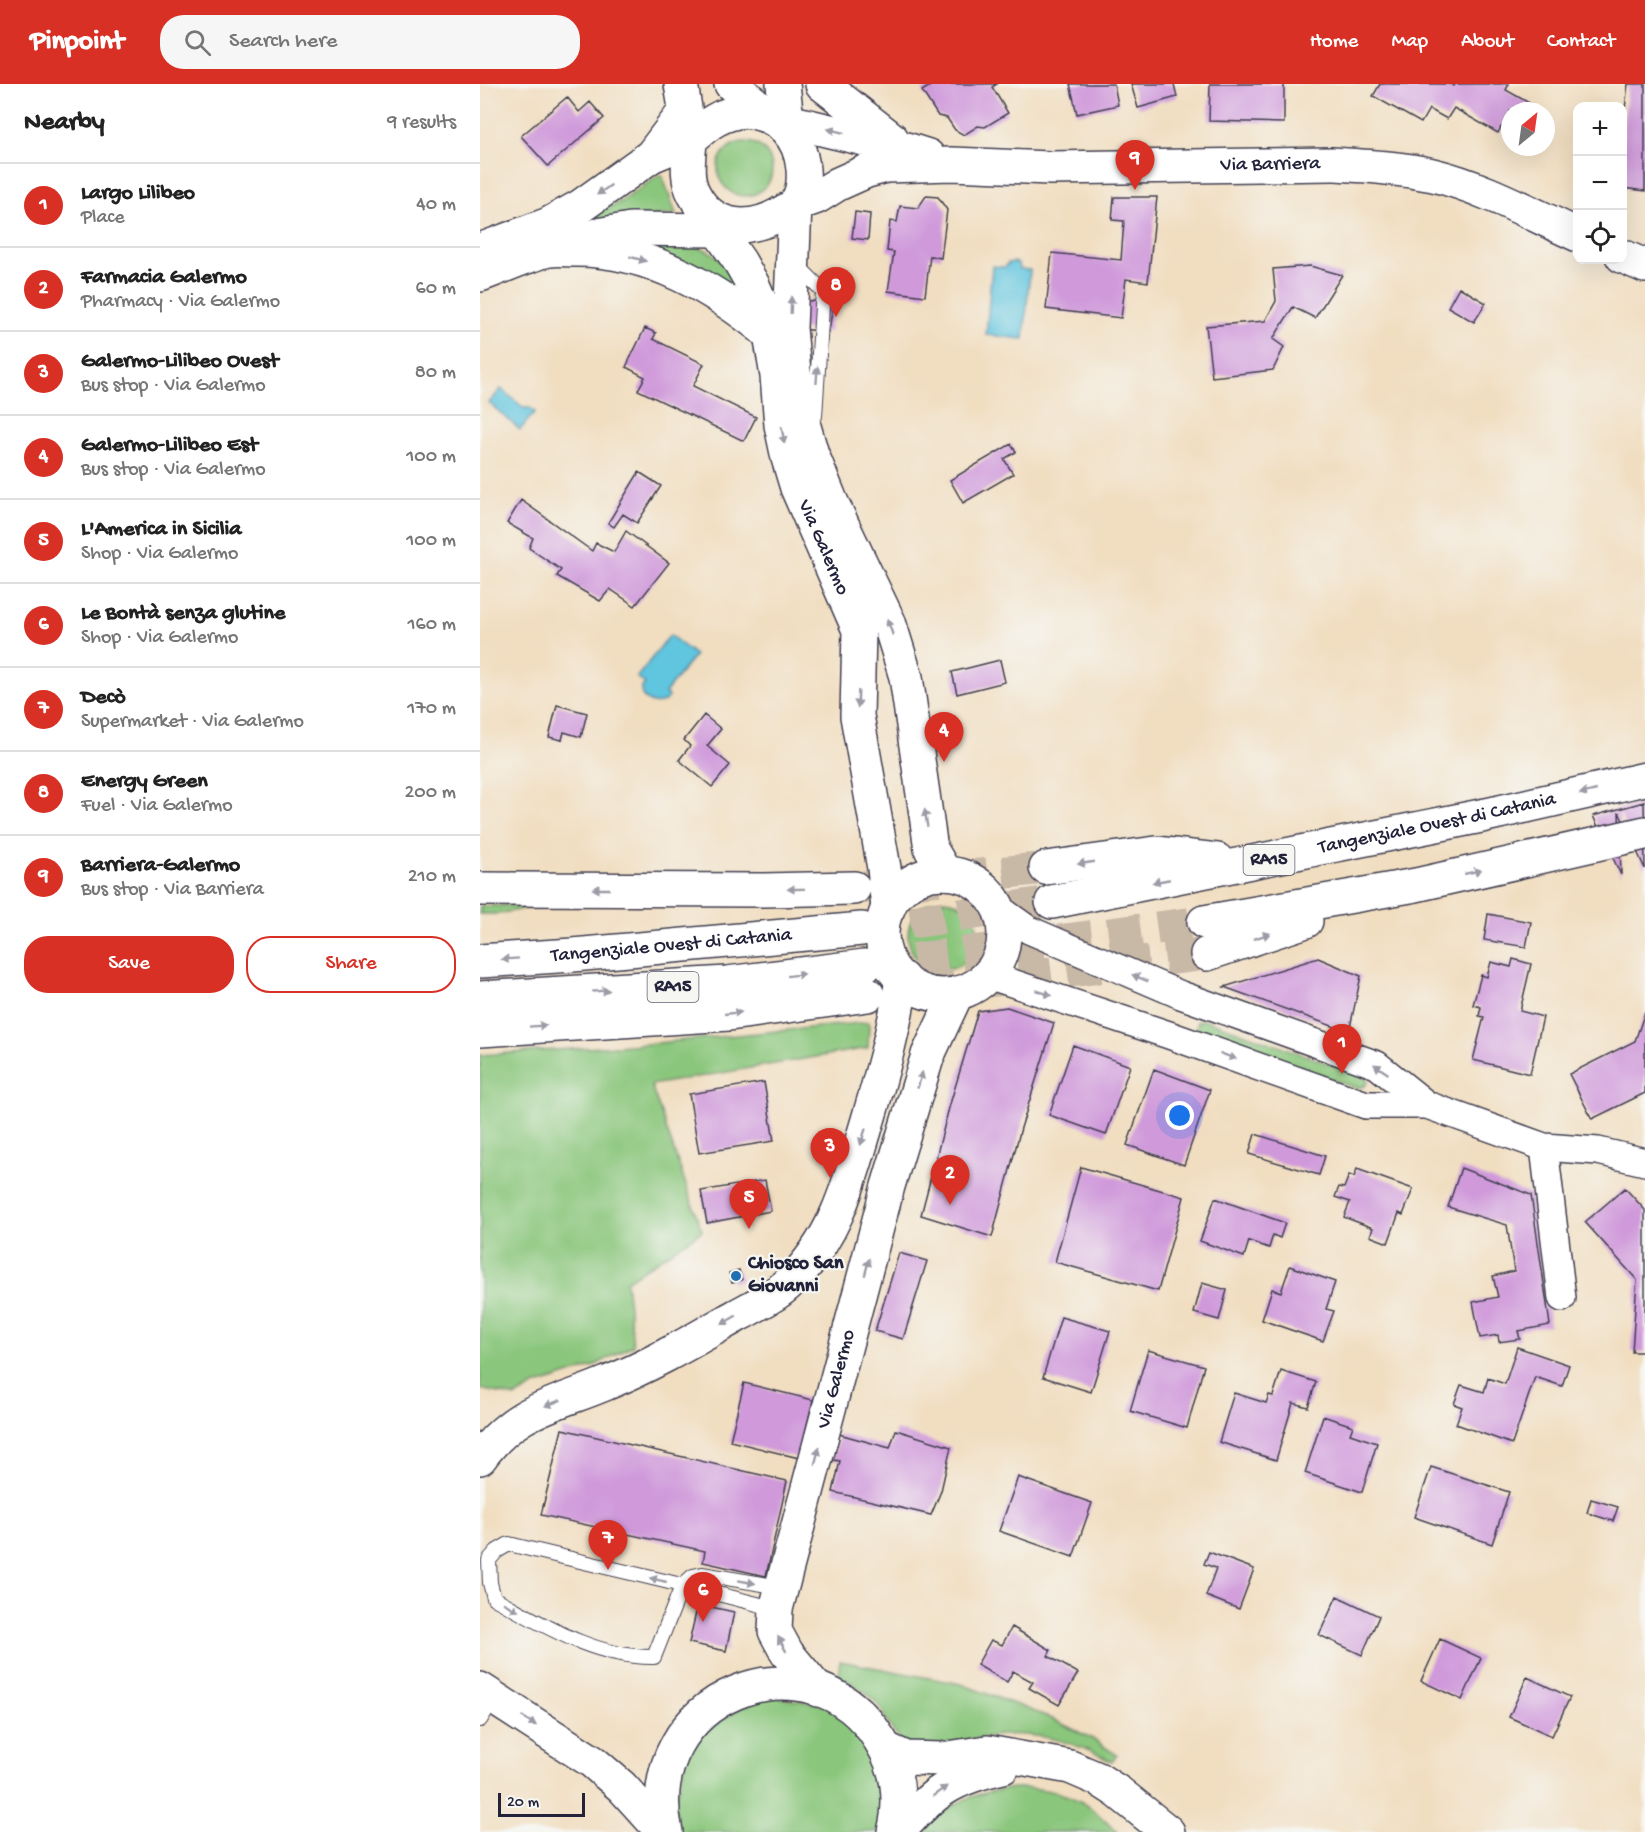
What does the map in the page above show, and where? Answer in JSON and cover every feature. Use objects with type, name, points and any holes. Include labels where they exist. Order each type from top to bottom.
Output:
[{"type":"main road","points":[[783,84],[784,125]]},
{"type":"main road","points":[[822,84],[906,149]]},
{"type":"main road","points":[[480,249],[549,224],[581,206],[651,156],[691,115],[733,85],[784,125],[800,150],[806,201]]},
{"type":"main road","points":[[691,115],[758,112],[784,125],[906,149],[952,165]]},
{"type":"main road","points":[[691,115],[689,179],[693,193],[723,220]]},
{"type":"main road","name":"Via Barriera","points":[[952,165],[1049,168],[1333,164],[1378,167],[1434,176],[1462,185],[1573,233]]},
{"type":"main road","points":[[480,275],[592,236],[632,229],[723,220],[769,220],[838,184],[867,171],[886,166],[952,165]]},
{"type":"main road","name":"Via Galermo","points":[[806,201],[794,252],[790,328],[794,372],[803,423],[812,454],[831,501],[889,622],[906,677],[931,849],[945,873]]},
{"type":"main road","name":"Via Galermo","points":[[723,220],[763,308],[777,376],[781,425],[797,488],[859,630],[857,716],[884,868],[888,909]]},
{"type":"main road","points":[[550,250],[591,250],[624,255],[664,267],[698,283],[732,304],[770,334]]},
{"type":"main road","points":[[1627,258],[1645,266]]},
{"type":"main road","name":"Tangenziale Ovest di Catania","points":[[1052,902],[1486,815],[1645,779]]},
{"type":"main road","points":[[1205,938],[1416,885],[1645,833]]},
{"type":"main road","points":[[1046,868],[1156,853],[1248,864]]},
{"type":"main road","points":[[945,873],[961,876],[976,883],[989,894],[1002,919],[1004,943],[996,966],[979,983],[957,993],[943,995],[928,993],[902,978],[885,951],[882,930],[893,898],[911,882],[921,877],[945,873]]},
{"type":"main road","points":[[480,889],[855,888]]},
{"type":"main road","name":"Tangenziale Ovest di Catania","points":[[480,961],[862,929]]},
{"type":"main road","points":[[480,1458],[488,1447],[512,1425],[537,1409],[606,1384],[675,1351],[788,1284],[811,1260],[830,1230],[851,1177],[897,1018],[902,978]]},
{"type":"main road","name":"Tangenziale Ovest di Catania","points":[[480,999],[727,983],[866,981],[729,1014],[480,1030]]},
{"type":"main road","name":"Via Galermo","points":[[818,1690],[787,1653],[775,1631],[780,1598],[888,1186],[928,1055],[957,993]]},
{"type":"main road","points":[[665,1832],[662,1802],[667,1768],[681,1737],[704,1711],[726,1697],[750,1687],[784,1684],[818,1690],[843,1702],[864,1719],[886,1749],[893,1765],[898,1802],[896,1832]]},
{"type":"main road","points":[[485,1702],[593,1762],[622,1787],[665,1832]]},
{"type":"main road","points":[[886,1749],[906,1758],[921,1760],[987,1752],[1070,1767],[1098,1779],[1140,1807],[1168,1832]]},
{"type":"main road","points":[[896,1832],[929,1799],[949,1785],[970,1775],[1038,1760]]},
{"type":"street","points":[[998,908],[1029,930],[1181,995],[1377,1065],[1427,1105],[1544,1147],[1598,1151],[1645,1162]]},
{"type":"street","points":[[988,975],[1169,1035],[1366,1105],[1427,1105]]},
{"type":"street","points":[[1169,1035],[1181,995]]},
{"type":"street","points":[[1544,1147],[1562,1298]]},
{"type":"lane","points":[[780,1598],[682,1586],[509,1544],[496,1551],[489,1560],[490,1583],[494,1598],[560,1634],[600,1649],[635,1658],[654,1658],[682,1586],[693,1576],[702,1574],[780,1598]]},
{"type":"green space","points":[[740,142],[750,142],[760,146],[768,154],[772,169],[768,184],[760,192],[750,196],[740,196],[730,192],[722,184],[718,174],[718,164],[722,154],[730,146]]},
{"type":"green space","points":[[662,175],[676,214],[581,221],[622,201]]},
{"type":"green space","points":[[639,242],[691,245],[710,252],[721,261],[745,296]]},
{"type":"green space","points":[[950,900],[963,906],[972,915],[976,921],[978,935],[976,949],[968,960],[957,968],[936,970],[918,960],[910,949],[908,928],[918,910],[929,902]]},
{"type":"green space","points":[[543,905],[498,914],[480,914],[480,906]]},
{"type":"green space","points":[[1206,1020],[1361,1075],[1368,1080],[1365,1086],[1356,1088],[1201,1034],[1196,1029],[1198,1021]]},
{"type":"green space","points":[[869,1022],[868,1048],[651,1085],[702,1231],[626,1281],[633,1345],[592,1367],[534,1386],[515,1397],[480,1389],[480,1055],[646,1044]]},
{"type":"green space","points":[[840,1661],[961,1684],[1046,1716],[1091,1738],[1117,1755],[1112,1762],[1073,1745],[1032,1735],[992,1736],[925,1746],[904,1742],[895,1734],[875,1701],[863,1690],[838,1675]]},
{"type":"green space","points":[[761,1695],[827,1705],[873,1752],[884,1802],[878,1832],[680,1832],[674,1803],[692,1739]]},
{"type":"green space","points":[[1014,1788],[1057,1792],[1078,1800],[1096,1812],[1118,1832],[924,1832],[953,1805],[987,1792]]},
{"type":"water","points":[[1008,263],[1019,264],[1020,269],[1030,270],[1024,339],[986,335],[992,266],[1005,267]]},
{"type":"water","points":[[501,389],[524,408],[530,408],[535,412],[520,430],[489,403]]},
{"type":"water","points":[[670,635],[695,655],[665,693],[669,697],[655,704],[642,695],[642,687],[645,684],[637,677]]},
{"type":"building","points":[[933,84],[997,84],[992,87],[1008,113],[985,127],[978,126],[964,135],[955,130],[947,118],[938,116],[922,91]]},
{"type":"building","points":[[1070,84],[1114,84],[1118,105],[1077,114]]},
{"type":"building","points":[[1131,84],[1174,84],[1177,97],[1138,108]]},
{"type":"building","points":[[1210,84],[1284,84],[1284,123],[1209,121]]},
{"type":"building","points":[[1380,84],[1450,84],[1454,86],[1455,84],[1509,84],[1506,90],[1527,102],[1501,102],[1501,127],[1498,133],[1454,108],[1447,119],[1429,109],[1421,123],[1373,96]]},
{"type":"building","points":[[1628,84],[1645,84],[1645,191],[1627,189],[1626,102]]},
{"type":"building","points":[[567,97],[579,112],[590,102],[604,118],[548,166],[521,136]]},
{"type":"building","points":[[926,196],[938,197],[947,210],[941,258],[930,256],[925,296],[888,291],[894,252],[887,251],[890,221],[897,222],[900,206],[918,208]]},
{"type":"building","points":[[1114,197],[1157,197],[1148,282],[1126,279],[1121,318],[1046,309],[1052,253],[1121,260],[1124,221],[1112,220]]},
{"type":"building","points":[[855,212],[870,214],[868,240],[852,238]]},
{"type":"building","points":[[1310,266],[1342,275],[1315,318],[1293,307],[1273,339],[1284,347],[1273,370],[1212,377],[1206,326],[1265,321],[1276,301],[1273,269]]},
{"type":"building","points":[[1459,287],[1486,303],[1474,322],[1448,307]]},
{"type":"building","points":[[805,300],[833,304],[829,332],[801,329]]},
{"type":"building","points":[[645,328],[656,333],[653,339],[704,364],[693,386],[756,417],[744,441],[638,390],[645,377],[626,367]]},
{"type":"building","points":[[1011,444],[1016,452],[1004,459],[1013,474],[963,503],[950,480]]},
{"type":"building","points":[[639,472],[661,486],[637,523],[623,514],[614,527],[608,523]]},
{"type":"building","points":[[521,500],[592,551],[596,543],[614,552],[626,531],[669,563],[635,606],[610,589],[600,601],[557,576],[561,570],[529,548],[533,538],[507,523]]},
{"type":"building","points":[[1000,660],[1005,682],[957,694],[952,672]]},
{"type":"building","points":[[557,705],[587,713],[581,737],[564,732],[562,740],[549,737]]},
{"type":"building","points":[[704,715],[721,729],[707,746],[730,765],[712,787],[679,760],[690,746],[684,740]]},
{"type":"building","points":[[1644,802],[1645,869],[1619,812],[1621,875],[1593,816]]},
{"type":"building","points":[[1488,914],[1531,922],[1526,947],[1484,940]]},
{"type":"building","points":[[1318,958],[1361,976],[1349,1032],[1224,987]]},
{"type":"building","points":[[1513,959],[1531,964],[1520,1011],[1543,1017],[1530,1074],[1473,1060],[1484,1017],[1479,1016],[1481,1007],[1473,1005],[1481,975],[1487,977],[1491,962],[1511,967]]},
{"type":"building","points":[[1007,1007],[1054,1023],[1021,1128],[992,1237],[921,1215],[950,1104],[978,1011]]},
{"type":"building","points":[[1645,1012],[1645,1093],[1592,1119],[1569,1074],[1635,1041]]},
{"type":"building","points":[[1073,1045],[1130,1066],[1106,1135],[1049,1115]]},
{"type":"building","points":[[1154,1069],[1210,1090],[1184,1165],[1127,1145]]},
{"type":"building","points":[[764,1082],[774,1141],[699,1153],[689,1094]]},
{"type":"building","points":[[1255,1134],[1325,1156],[1319,1175],[1249,1154]]},
{"type":"building","points":[[1081,1167],[1184,1197],[1158,1291],[1055,1262]]},
{"type":"building","points":[[1461,1168],[1531,1195],[1550,1325],[1518,1331],[1520,1339],[1499,1342],[1498,1335],[1480,1338],[1473,1302],[1498,1297],[1493,1276],[1514,1271],[1507,1225],[1448,1207]]},
{"type":"building","points":[[1357,1169],[1413,1189],[1403,1215],[1399,1213],[1388,1243],[1370,1236],[1373,1228],[1344,1217],[1350,1202],[1335,1197],[1339,1187],[1344,1188],[1349,1175],[1354,1177]]},
{"type":"building","points":[[765,1180],[771,1211],[707,1223],[701,1191]]},
{"type":"building","points":[[1625,1188],[1645,1210],[1645,1352],[1632,1352],[1637,1280],[1585,1222]]},
{"type":"building","points":[[1215,1198],[1285,1223],[1280,1238],[1273,1235],[1269,1248],[1249,1241],[1244,1257],[1200,1241]]},
{"type":"building","points":[[899,1253],[927,1261],[903,1339],[875,1331]]},
{"type":"building","points":[[1290,1266],[1335,1282],[1326,1309],[1334,1311],[1323,1341],[1262,1320],[1272,1289],[1281,1292]]},
{"type":"building","name":"Chiosco San Giovanni","points":[[739,1270],[742,1280],[732,1283],[729,1273]]},
{"type":"building","points":[[1202,1283],[1227,1290],[1219,1320],[1194,1313]]},
{"type":"building","points":[[1061,1317],[1110,1331],[1091,1392],[1043,1377]]},
{"type":"building","points":[[1517,1347],[1569,1365],[1562,1386],[1535,1377],[1512,1444],[1456,1424],[1462,1407],[1454,1404],[1461,1385],[1484,1392],[1488,1378],[1505,1384]]},
{"type":"building","points":[[1148,1350],[1204,1366],[1187,1428],[1130,1411]]},
{"type":"building","points":[[1281,1371],[1316,1382],[1308,1407],[1293,1403],[1276,1460],[1219,1442],[1234,1393],[1266,1403],[1269,1395],[1273,1396]]},
{"type":"building","points":[[744,1383],[813,1400],[799,1458],[730,1441]]},
{"type":"building","points":[[1323,1416],[1353,1426],[1350,1434],[1377,1443],[1362,1492],[1305,1473]]},
{"type":"building","points":[[562,1429],[787,1481],[766,1576],[703,1562],[705,1551],[541,1515]]},
{"type":"building","points":[[896,1430],[951,1447],[941,1491],[931,1515],[833,1492],[840,1461],[833,1460],[839,1434],[890,1448]]},
{"type":"building","points":[[1431,1467],[1509,1492],[1492,1544],[1414,1517]]},
{"type":"building","points":[[1018,1477],[1092,1503],[1073,1557],[999,1531]]},
{"type":"building","points":[[1591,1499],[1618,1507],[1613,1521],[1587,1513]]},
{"type":"building","points":[[1209,1552],[1254,1569],[1239,1609],[1206,1596],[1216,1568],[1204,1564]]},
{"type":"building","points":[[1337,1596],[1379,1616],[1362,1655],[1319,1635]]},
{"type":"building","points":[[698,1604],[734,1612],[726,1651],[689,1643]]},
{"type":"building","points":[[1012,1627],[1051,1650],[1048,1656],[1078,1673],[1059,1705],[1029,1688],[1033,1682],[1013,1671],[1007,1682],[977,1665],[991,1640],[1002,1645]]},
{"type":"building","points":[[1440,1639],[1481,1658],[1462,1700],[1421,1681]]},
{"type":"building","points":[[1527,1677],[1570,1697],[1552,1736],[1509,1717]]},
{"type":"tunnel","points":[[857,888],[1046,868]]},
{"type":"tunnel","points":[[862,929],[1052,902]]},
{"type":"tunnel","points":[[865,966],[1204,922]]},
{"type":"tunnel","points":[[873,995],[1207,954]]},
{"type":"place","name":"Barriera-Galermo","points":[[1135,190]]},
{"type":"place","name":"Energy Green","points":[[836,317]]},
{"type":"place","name":"Galermo-Lilibeo Est","points":[[944,762]]},
{"type":"place","name":"Largo Lilibeo","points":[[1342,1074]]},
{"type":"place","name":"Galermo-Lilibeo Ovest","points":[[830,1178]]},
{"type":"place","name":"Farmacia Galermo","points":[[950,1205]]},
{"type":"place","name":"L'America in Sicilia","points":[[749,1229]]},
{"type":"place","name":"Chiosco San Giovanni","points":[[736,1276]]},
{"type":"place","name":"Decò","points":[[608,1570]]},
{"type":"place","name":"Le Bontà senza glutine","points":[[703,1622]]}]
